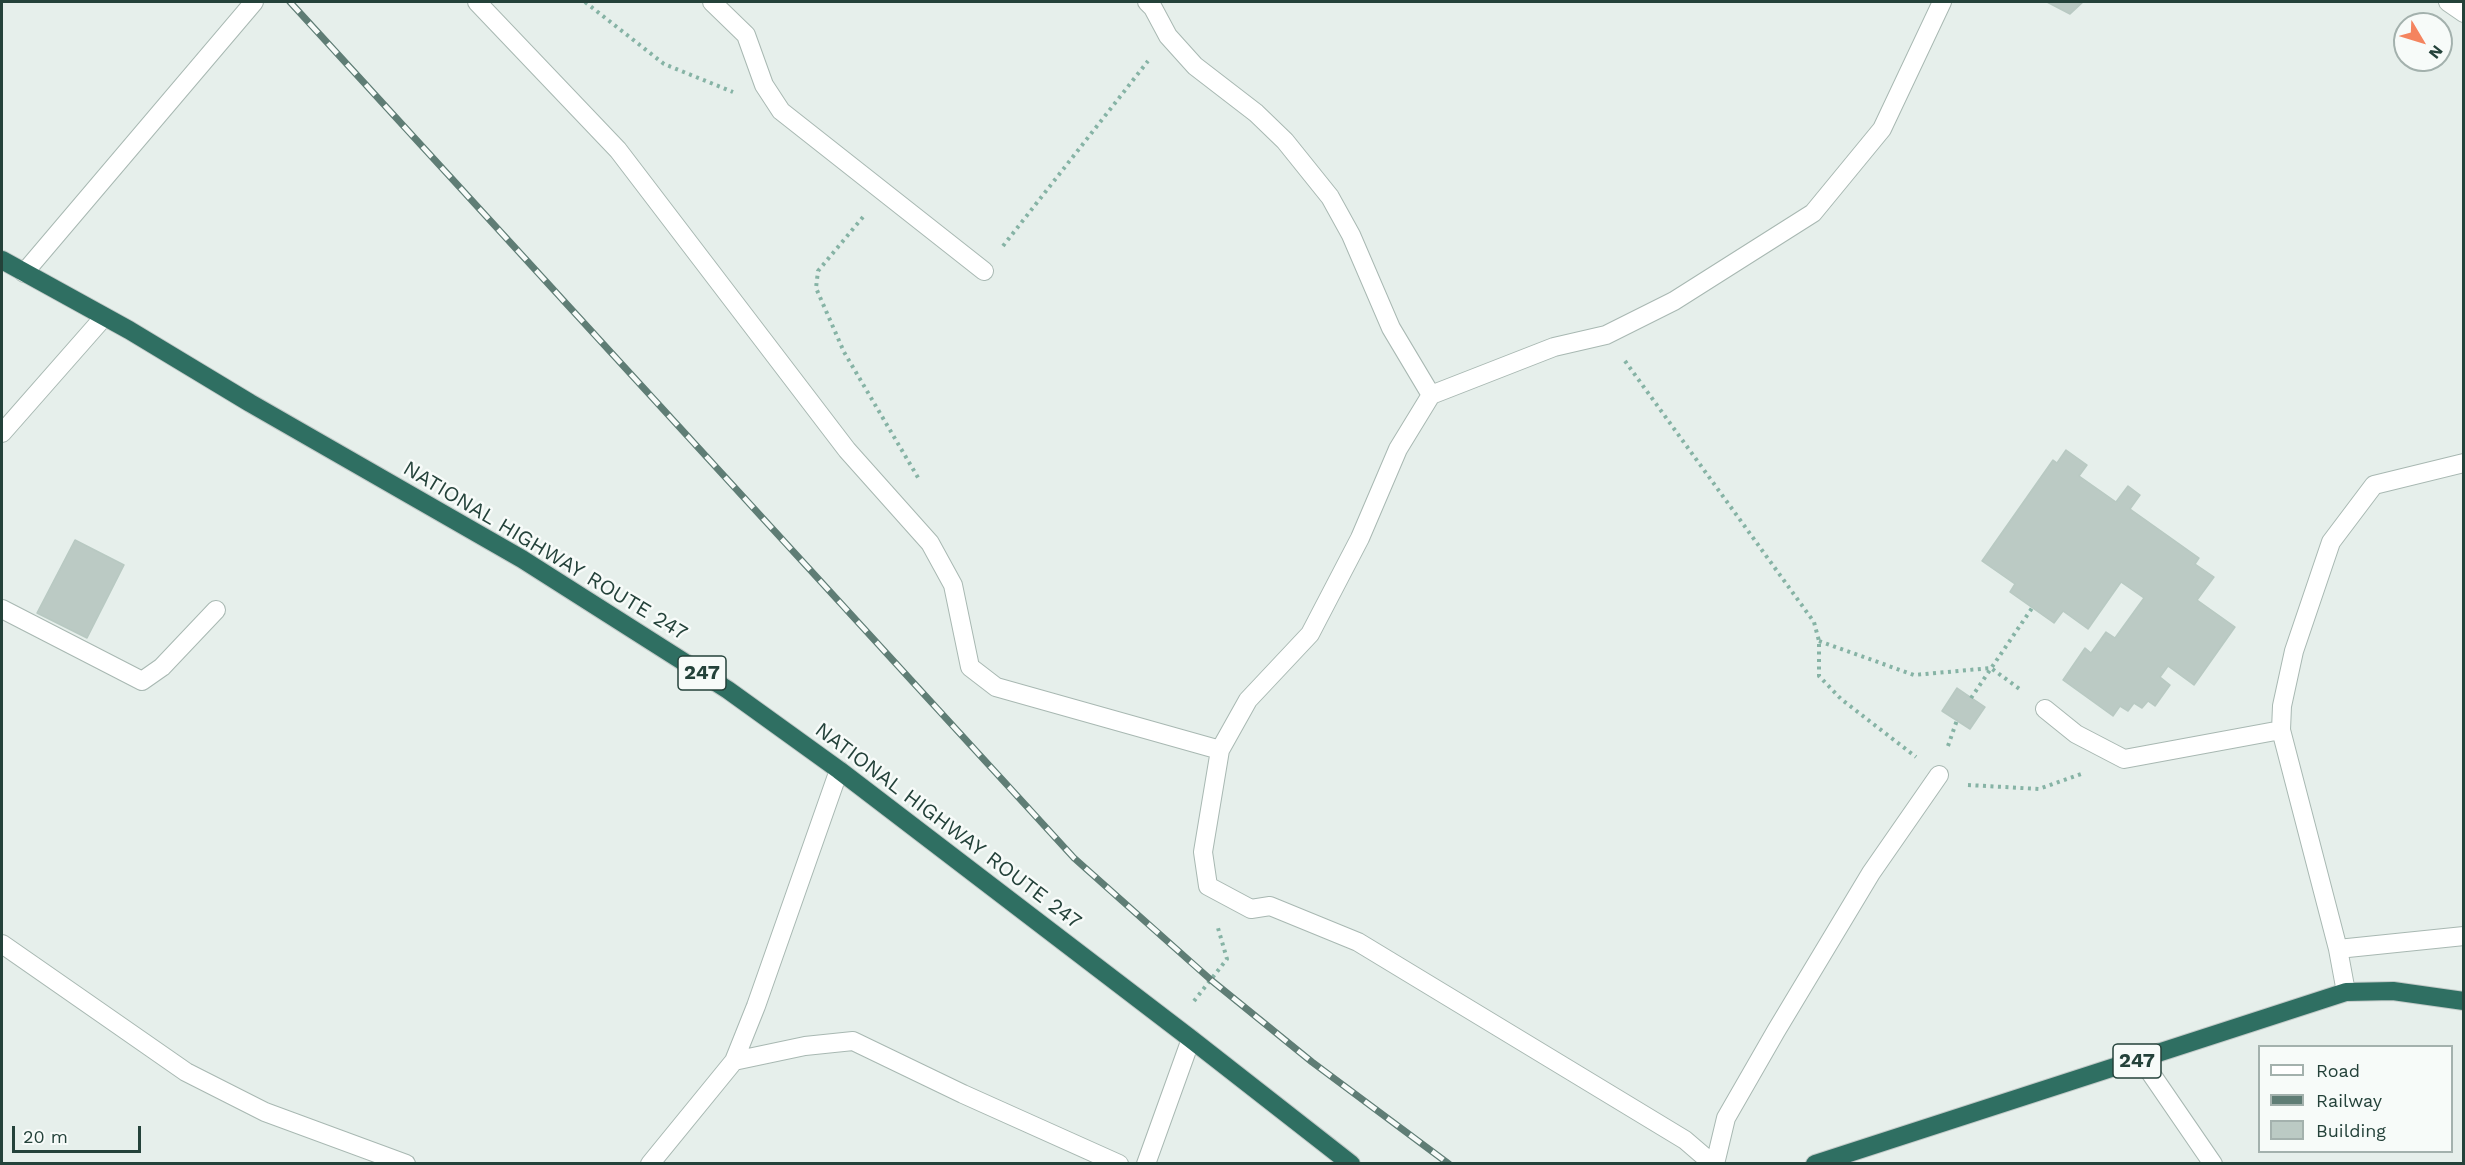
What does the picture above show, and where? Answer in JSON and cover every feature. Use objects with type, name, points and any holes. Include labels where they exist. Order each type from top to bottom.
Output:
[{"type":"highway","name":"NATIONAL HIGHWAY ROUTE 247","points":[[2,260],[104,316],[522,559],[728,690],[838,770],[1351,1164]]},
{"type":"highway","name":"247","points":[[1815,1164],[2346,992],[2393,991],[2463,1000]]},
{"type":"street","points":[[477,2],[618,150],[847,450],[930,543],[953,585],[970,667],[996,687],[1220,750]]},
{"type":"street","points":[[711,2],[746,35],[764,85],[781,111],[984,271]]},
{"type":"street","points":[[1147,2],[1153,8],[1168,36],[1195,66],[1256,113],[1285,141],[1330,197],[1351,235],[1391,327],[1431,395]]},
{"type":"street","points":[[1939,775],[1871,873],[1776,1031],[1726,1118],[1714,1164],[1685,1140],[1358,942],[1270,906],[1251,909],[1208,886],[1203,852],[1220,750],[1248,700],[1310,634],[1360,538],[1398,448],[1431,395],[1554,347],[1606,335],[1674,301],[1813,213],[1882,129],[1942,2]]},
{"type":"street","points":[[2448,2],[2463,13]]},
{"type":"street","points":[[24,273],[246,5]]},
{"type":"street","points":[[2,433],[104,316]]},
{"type":"street","points":[[2346,992],[2338,949],[2281,730],[2282,706],[2294,651],[2331,542],[2374,485],[2463,463]]},
{"type":"street","points":[[2,609],[142,681],[162,667],[216,610]]},
{"type":"street","points":[[2045,709],[2076,734],[2124,759],[2281,730]]},
{"type":"street","points":[[650,1164],[734,1061],[760,995],[838,770]]},
{"type":"street","points":[[2338,949],[2463,936]]},
{"type":"street","points":[[2,945],[186,1072],[265,1112],[403,1163]]},
{"type":"street","points":[[1146,1164],[1191,1039]]},
{"type":"street","points":[[734,1061],[805,1046],[853,1041],[963,1094],[1119,1164]]},
{"type":"street","points":[[2141,1059],[2213,1164]]},
{"type":"path","points":[[585,2],[664,64],[781,111]]},
{"type":"path","points":[[984,271],[1168,36]]},
{"type":"path","points":[[884,192],[818,271],[816,288],[844,352],[926,490]]},
{"type":"path","points":[[1606,335],[1814,622],[1819,641],[1819,676],[1841,699],[1953,784],[2039,789],[2124,759]]},
{"type":"path","points":[[1971,698],[2032,608]]},
{"type":"path","points":[[1819,641],[1914,675],[1991,668],[2045,709]]},
{"type":"path","points":[[1193,1002],[1227,959],[1208,886]]},
{"type":"building","points":[[2047,2],[2083,2],[2070,14]]},
{"type":"building","points":[[2066,450],[2087,465],[2079,476],[2116,502],[2128,486],[2140,495],[2130,509],[2199,558],[2195,564],[2214,577],[2197,600],[2235,627],[2194,685],[2168,666],[2160,677],[2170,685],[2155,706],[2148,701],[2142,708],[2134,703],[2128,711],[2120,706],[2113,716],[2063,680],[2085,648],[2091,653],[2106,632],[2115,638],[2144,598],[2121,582],[2088,629],[2063,611],[2054,623],[2010,592],[2015,584],[1982,561],[2053,460],[2057,463]]},
{"type":"building","points":[[75,540],[124,565],[87,638],[37,613]]},
{"type":"building","points":[[1957,688],[1985,707],[1970,729],[1942,711]]},
{"type":"railway","points":[[290,2],[1074,858],[1211,980],[1312,1062],[1449,1164]]}]
